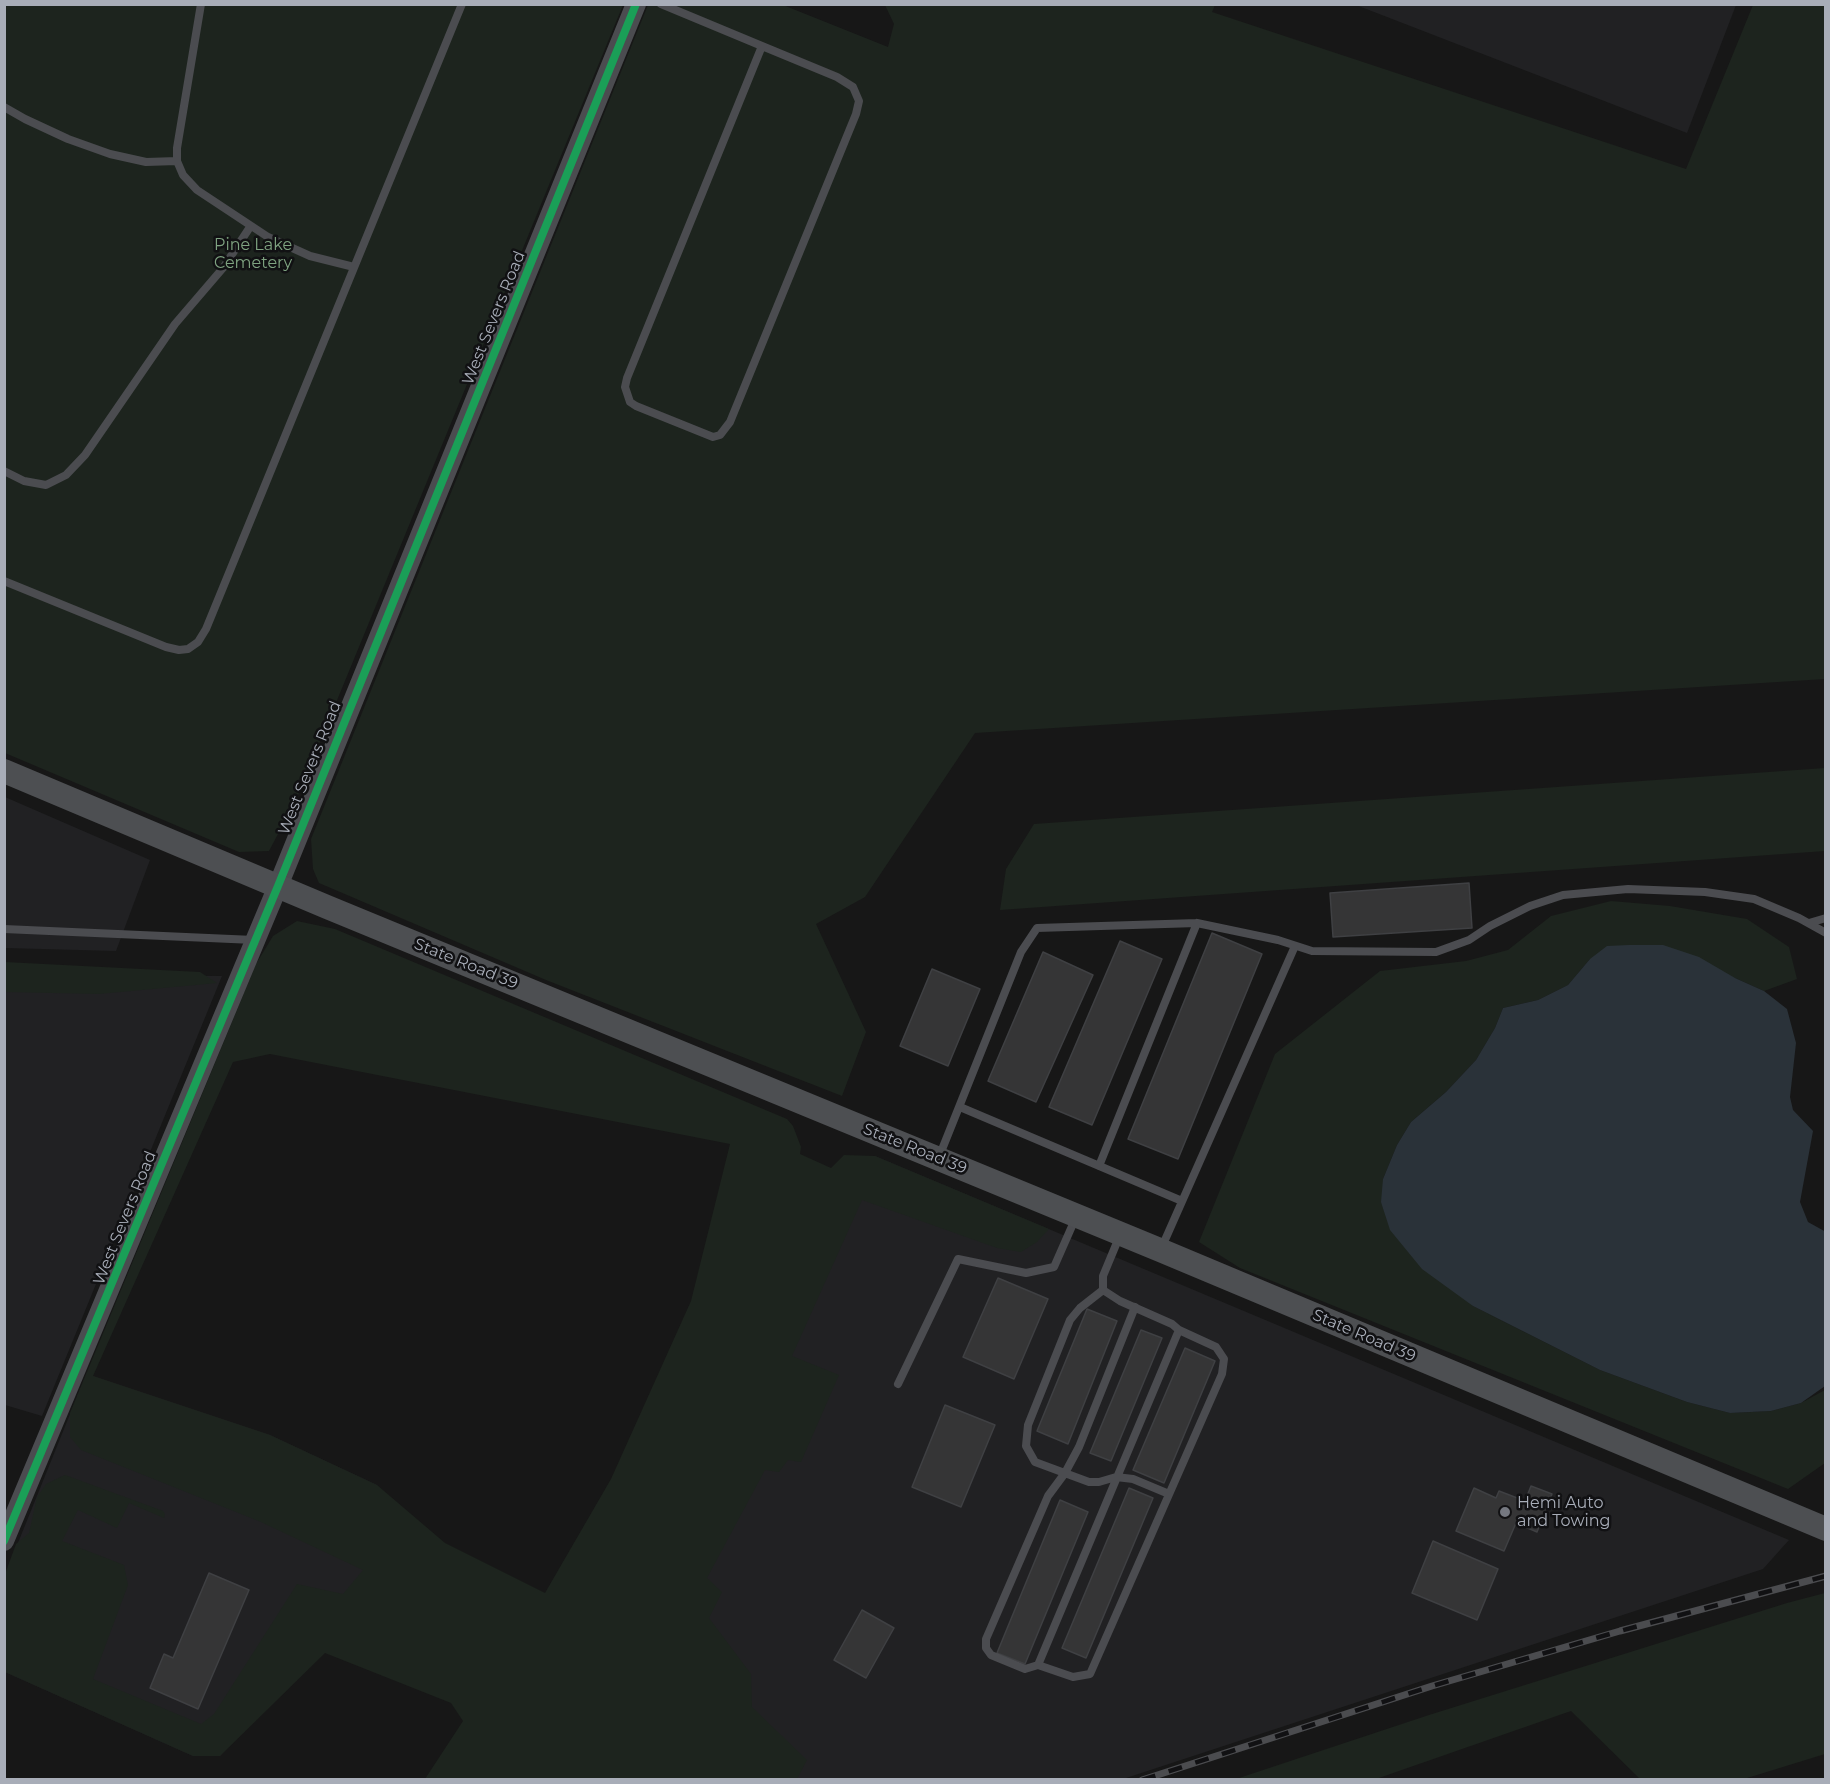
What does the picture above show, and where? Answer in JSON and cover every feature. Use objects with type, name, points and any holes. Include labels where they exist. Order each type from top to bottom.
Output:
[{"type":"main road","name":"State Road 39","points":[[4,771],[1161,1250],[1826,1529]]},
{"type":"street","name":"West Severs Road","points":[[4,1540],[278,886],[636,4]]},
{"type":"lane","points":[[201,4],[177,148],[177,161],[183,175],[197,190],[268,237],[310,256],[354,267]]},
{"type":"lane","points":[[4,581],[166,648],[188,649],[198,642],[206,629],[462,4]]},
{"type":"lane","points":[[661,4],[837,77],[853,87],[859,101],[856,114],[730,422],[720,435],[713,437],[636,406],[630,402],[625,387],[762,46]]},
{"type":"lane","points":[[4,107],[68,139],[110,154],[146,162],[177,161]]},
{"type":"lane","points":[[4,471],[24,480],[46,485],[66,475],[85,455],[175,324],[223,268],[250,227]]},
{"type":"lane","points":[[939,1159],[1022,952],[1037,928],[1197,923],[1235,930],[1312,951],[1436,952],[1469,940],[1490,926],[1530,906],[1563,894],[1628,889],[1705,892],[1754,899],[1826,933]]},
{"type":"lane","points":[[1809,923],[1826,918]]},
{"type":"lane","points":[[1099,1166],[1197,923]]},
{"type":"lane","points":[[4,929],[254,940]]},
{"type":"lane","points":[[1161,1250],[1295,946]]},
{"type":"lane","points":[[960,1107],[1182,1201]]},
{"type":"lane","points":[[898,1384],[958,1259],[1026,1273],[1054,1267],[1076,1216]]},
{"type":"lane","points":[[1103,1290],[1103,1276],[1120,1234]]},
{"type":"lane","points":[[1103,1290],[1216,1347],[1224,1359],[1222,1374],[1090,1674],[1073,1677],[1038,1665],[1024,1669],[990,1655],[986,1648],[986,1639],[1048,1496],[1065,1473],[1079,1447],[1135,1307]]},
{"type":"lane","points":[[1103,1290],[1080,1308],[1070,1320],[1028,1425],[1026,1446],[1035,1462],[1089,1482],[1100,1482],[1116,1477],[1133,1479],[1168,1494]]},
{"type":"lane","points":[[1038,1665],[1179,1330]]},
{"type":"shaded area","points":[[1735,4],[1736,5],[1687,133],[1356,5]]},
{"type":"shaded area","points":[[5,797],[150,860],[116,951],[5,948]]},
{"type":"shaded area","points":[[1663,945],[1699,957],[1735,978],[1764,991],[1787,1009],[1796,1043],[1790,1097],[1793,1110],[1813,1131],[1800,1202],[1808,1222],[1826,1232],[1825,1386],[1801,1403],[1771,1411],[1730,1413],[1687,1402],[1600,1370],[1473,1306],[1422,1269],[1390,1230],[1381,1202],[1383,1179],[1397,1145],[1411,1122],[1446,1092],[1476,1060],[1495,1028],[1503,1008],[1538,1000],[1568,985],[1590,959],[1607,946]]},
{"type":"shaded area","points":[[4,975],[222,976],[42,1416],[5,1405]]},
{"type":"shaded area","points":[[875,1156],[1789,1540],[1763,1569],[1123,1779],[752,1779],[617,1730]]},
{"type":"shaded area","points":[[87,1372],[93,1376],[270,1435],[377,1485],[393,1546],[220,1756],[193,1756],[5,1672],[5,1575]]},
{"type":"green space","name":"Pine Lake Cemetery","points":[[4,5],[623,5],[296,800],[269,851],[239,852],[5,753]]},
{"type":"green space","points":[[648,5],[783,5],[888,47],[894,24],[885,5],[1215,5],[1212,12],[1686,169],[1753,5],[1825,5],[1825,679],[975,733],[865,897],[816,924],[866,1032],[842,1096],[546,980],[319,883],[313,869],[311,839]]},
{"type":"green space","points":[[1825,768],[1825,851],[1000,910],[1006,869],[1034,824]]},
{"type":"green space","points":[[1611,901],[1670,906],[1747,919],[1789,947],[1797,979],[1764,991],[1735,978],[1590,959],[1568,985],[1538,1000],[1503,1008],[1495,1028],[1476,1060],[1446,1092],[1411,1122],[1397,1145],[1383,1179],[1473,1306],[1600,1370],[1687,1402],[1730,1413],[1771,1411],[1801,1403],[1825,1390],[1825,1463],[1788,1489],[1240,1268],[1199,1242],[1275,1054],[1380,971],[1466,961],[1508,950],[1551,916]]},
{"type":"green space","points":[[297,921],[335,929],[787,1119],[793,1126],[801,1147],[800,1154],[831,1168],[844,1155],[875,1156],[1049,1229],[1037,1242],[1021,1252],[997,1248],[862,1200],[792,1356],[839,1375],[801,1462],[788,1460],[779,1472],[765,1470],[707,1578],[722,1592],[709,1618],[751,1674],[752,1707],[807,1760],[797,1779],[425,1779],[463,1721],[451,1703],[325,1653],[220,1756],[193,1756],[5,1672],[5,1574],[16,1544],[29,1533],[37,1497],[46,1484],[65,1475],[163,1511],[165,1514],[164,1518],[129,1503],[117,1528],[78,1510],[62,1541],[124,1565],[128,1585],[93,1679],[201,1724],[214,1714],[297,1584],[343,1594],[363,1570],[261,1522],[81,1450],[70,1437],[70,1413],[256,964],[273,936]],"holes":[[[270,1054],[730,1144],[691,1301],[611,1479],[545,1593],[445,1543],[377,1485],[270,1435],[93,1376],[233,1062]]]},
{"type":"green space","points":[[5,962],[200,972],[217,983],[99,994],[5,992]]},
{"type":"green space","points":[[1825,1593],[1825,1754],[1744,1779],[1640,1779],[1571,1711],[1376,1779],[1236,1779],[1429,1715]]},
{"type":"building","points":[[1469,883],[1472,928],[1333,937],[1330,893]]},
{"type":"building","points":[[1212,933],[1262,954],[1178,1159],[1128,1139]]},
{"type":"building","points":[[1120,941],[1162,959],[1092,1125],[1049,1107]]},
{"type":"building","points":[[1043,952],[1093,975],[1036,1102],[988,1081]]},
{"type":"building","points":[[932,969],[980,989],[948,1066],[900,1046]]},
{"type":"building","points":[[998,1278],[1048,1299],[1014,1379],[963,1357]]},
{"type":"building","points":[[1087,1309],[1117,1321],[1068,1444],[1037,1431]]},
{"type":"building","points":[[1141,1330],[1162,1338],[1111,1461],[1090,1453]]},
{"type":"building","points":[[1185,1348],[1215,1361],[1164,1483],[1133,1470]]},
{"type":"building","points":[[945,1405],[995,1425],[961,1507],[912,1487]]},
{"type":"building","name":"Hemi Auto and Towing","points":[[1531,1486],[1552,1494],[1537,1532],[1516,1523],[1504,1551],[1456,1531],[1474,1488],[1496,1498],[1499,1491],[1525,1501]]},
{"type":"building","points":[[1129,1488],[1153,1498],[1086,1658],[1062,1648]]},
{"type":"building","points":[[1060,1500],[1088,1512],[1025,1664],[997,1653]]},
{"type":"building","points":[[1433,1541],[1498,1569],[1477,1620],[1412,1593]]},
{"type":"building","points":[[209,1573],[249,1590],[198,1709],[150,1688],[164,1654],[173,1658]]},
{"type":"building","points":[[862,1610],[894,1628],[866,1678],[834,1660]]},
{"type":"railway","points":[[1142,1780],[1432,1686],[1620,1631],[1826,1576]]},
{"type":"cycle path","points":[[4,1541],[278,886],[636,4]]},
{"type":"place","name":"Hemi Auto and Towing","points":[[1505,1512]]}]
